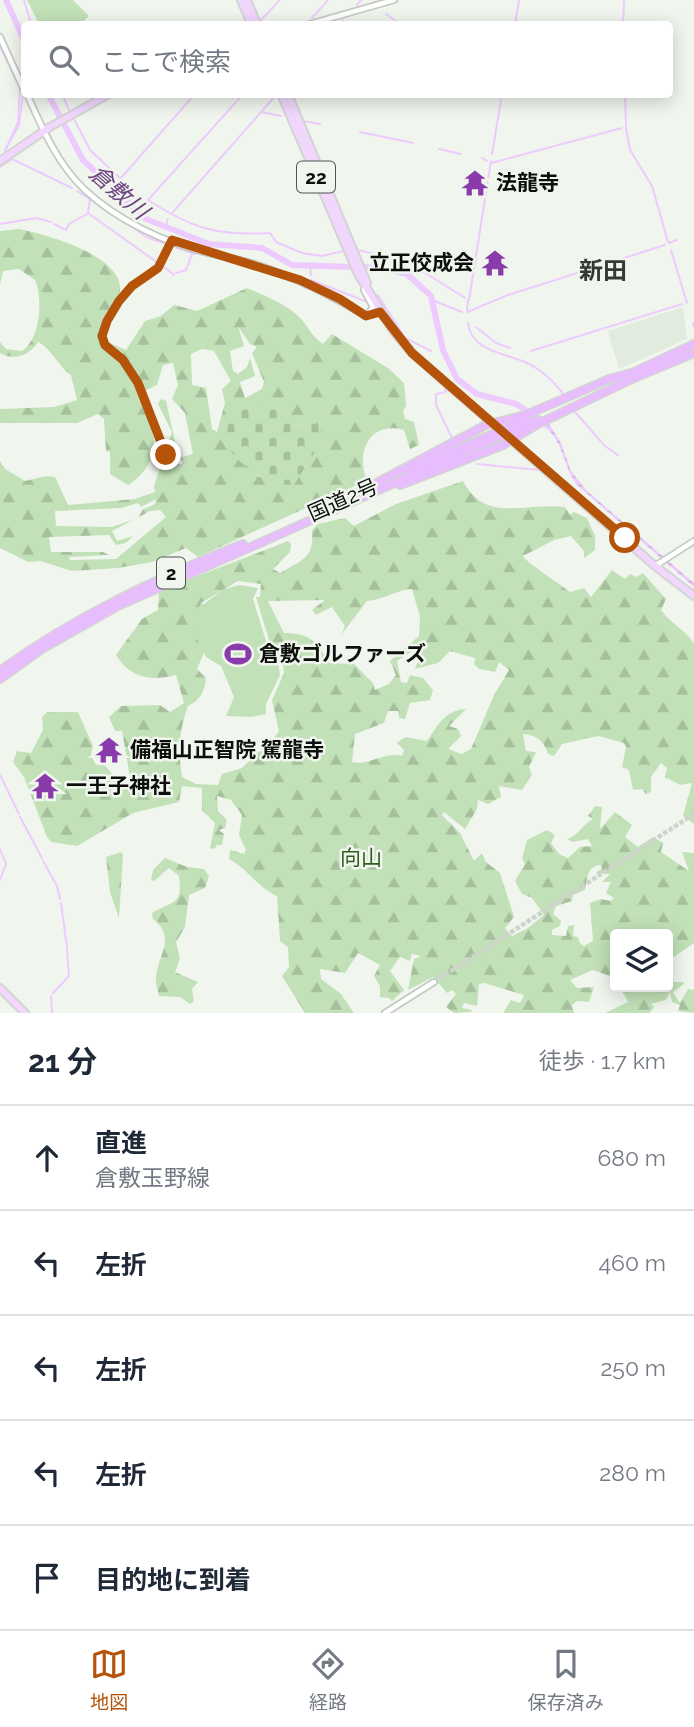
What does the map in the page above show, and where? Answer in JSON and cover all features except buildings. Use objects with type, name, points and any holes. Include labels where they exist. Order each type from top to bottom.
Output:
[{"type":"highway","name":"2","points":[[351,499],[492,423],[536,417],[633,375],[694,344]]},
{"type":"highway","name":"2","points":[[351,499],[513,440],[536,417],[609,379],[633,375],[694,353]]},
{"type":"highway","name":"国道2号","points":[[0,671],[54,635],[118,599],[536,417]]},
{"type":"highway","name":"国道2号","points":[[0,679],[41,649],[118,606],[351,499]]},
{"type":"main road","points":[[241,0],[250,21]]},
{"type":"main road","points":[[247,0],[256,21]]},
{"type":"main road","points":[[0,161],[53,125],[102,98]]},
{"type":"main road","name":"22","points":[[283,98],[355,259]]},
{"type":"main road","name":"22","points":[[290,98],[361,274],[378,309],[412,353],[694,596]]},
{"type":"main road","points":[[0,988],[25,1013]]},
{"type":"street","points":[[320,21],[394,0]]},
{"type":"street","points":[[0,37],[21,81]]},
{"type":"street","points":[[29,98],[44,131],[85,190],[144,229],[171,243],[300,280],[368,316],[378,309]]},
{"type":"street","points":[[171,243],[158,268],[132,286],[119,301],[102,336],[105,345],[123,360],[138,383],[166,455],[180,462]]},
{"type":"street","points":[[361,274],[373,307],[371,314],[363,314]]},
{"type":"street","points":[[657,564],[694,541]]},
{"type":"street","points":[[385,1013],[434,982]]},
{"type":"shaded area","points":[[683,307],[687,339],[619,369],[608,331]]},
{"type":"shaded area","points":[[548,422],[561,443],[571,471],[587,491],[694,583],[694,587],[578,486],[569,470],[559,445],[549,430],[541,425]]},
{"type":"green space","points":[[27,0],[73,0],[89,16],[84,21],[38,21]]},
{"type":"green space","points":[[19,229],[63,241],[109,266],[117,277],[120,289],[105,341],[126,350],[145,321],[161,316],[174,305],[197,311],[247,288],[276,301],[295,314],[323,344],[332,334],[388,368],[404,383],[406,405],[403,412],[405,419],[414,422],[419,445],[410,449],[404,430],[392,428],[375,434],[365,448],[363,468],[366,478],[361,483],[198,557],[186,548],[152,562],[118,568],[72,571],[41,561],[28,562],[0,548],[0,461],[5,469],[25,481],[46,476],[55,477],[68,505],[135,499],[155,492],[154,486],[172,432],[158,404],[161,399],[166,401],[178,455],[183,457],[193,454],[185,413],[172,399],[178,385],[173,363],[163,365],[157,385],[144,391],[153,430],[152,454],[140,476],[128,485],[110,474],[110,452],[106,451],[104,419],[98,414],[77,423],[0,423],[0,409],[54,407],[77,400],[71,375],[43,345],[38,342],[30,351],[16,357],[0,353],[0,342],[6,349],[22,351],[28,345],[37,328],[39,297],[35,280],[19,269],[3,271],[0,285],[0,231]],"holes":[[[238,326],[250,344],[257,347],[252,353],[264,382],[262,389],[245,398],[240,382],[255,376],[250,358],[247,367],[238,374],[233,371],[230,351],[244,346]],[[202,349],[214,351],[231,381],[222,389],[225,403],[217,432],[212,429],[206,388],[192,385],[191,354]],[[269,404],[294,426],[310,423],[316,450],[307,462],[259,477],[230,451],[256,407]],[[156,499],[155,504],[142,510],[138,517],[160,510],[166,517],[116,559],[70,560],[69,557],[109,555],[103,552],[51,552],[49,537],[109,535],[116,545],[126,543],[133,536],[117,541],[112,531],[134,519],[112,527],[56,526],[55,511],[121,508],[138,503],[141,507]]]},
{"type":"green space","points":[[269,404],[287,411],[294,426],[310,423],[323,426],[316,450],[294,485],[263,478],[246,467],[224,444],[226,411]]},
{"type":"green space","name":"向山","points":[[463,481],[483,503],[495,507],[565,507],[570,515],[574,512],[587,518],[595,536],[595,550],[584,558],[584,551],[571,536],[554,540],[523,556],[570,592],[584,588],[591,597],[612,570],[625,579],[630,574],[637,577],[643,573],[666,599],[661,610],[694,644],[694,824],[683,816],[692,783],[680,785],[665,777],[667,768],[661,763],[651,777],[651,792],[645,794],[643,789],[633,790],[629,770],[622,767],[626,747],[624,743],[598,736],[562,744],[554,756],[548,754],[539,740],[523,734],[526,751],[536,752],[529,767],[532,775],[522,790],[499,786],[501,797],[488,804],[478,800],[477,809],[465,829],[444,812],[442,815],[460,833],[474,861],[482,853],[486,862],[500,873],[514,917],[505,928],[512,936],[544,915],[532,898],[522,894],[515,881],[525,864],[522,858],[527,840],[547,830],[555,835],[551,843],[559,854],[568,858],[580,847],[592,846],[588,839],[573,842],[567,839],[593,819],[588,816],[595,806],[602,807],[600,829],[615,812],[632,825],[625,837],[638,847],[653,837],[663,843],[661,852],[689,871],[682,852],[694,853],[694,943],[673,958],[673,929],[610,929],[610,976],[593,970],[570,980],[577,988],[594,987],[589,1002],[577,1001],[572,1005],[574,1013],[503,1013],[511,1000],[520,1003],[524,995],[484,983],[479,984],[477,1006],[464,1003],[462,1008],[472,1010],[471,1012],[454,1013],[446,1007],[456,994],[452,990],[447,993],[433,977],[408,990],[414,959],[421,956],[412,954],[410,961],[400,957],[390,971],[404,990],[392,1001],[380,997],[380,986],[374,976],[380,965],[358,953],[345,973],[320,969],[321,979],[341,994],[354,1013],[305,1013],[282,976],[289,967],[288,947],[280,941],[277,896],[229,859],[230,850],[244,854],[246,850],[239,835],[242,815],[231,800],[217,796],[218,811],[227,820],[225,828],[219,830],[224,834],[222,845],[217,845],[214,849],[210,848],[215,823],[202,810],[202,788],[182,786],[179,802],[133,813],[77,846],[51,842],[24,777],[13,762],[17,751],[31,753],[43,730],[42,717],[47,712],[78,712],[93,746],[91,755],[96,765],[102,762],[119,782],[131,783],[122,731],[115,731],[109,717],[121,706],[160,705],[170,712],[184,703],[176,675],[158,678],[142,676],[128,669],[116,655],[142,619],[158,610],[159,591],[288,541],[291,544],[290,552],[273,569],[280,573],[309,553],[312,530],[318,524],[345,518],[354,526],[396,504]],"holes":[[[238,581],[261,584],[260,597],[256,597],[270,643],[283,664],[284,673],[272,700],[279,731],[265,750],[258,752],[242,768],[222,774],[218,785],[196,784],[182,777],[180,741],[188,706],[201,695],[206,678],[197,669],[203,655],[201,603]],[[412,589],[420,617],[419,636],[390,661],[396,675],[389,684],[375,690],[373,683],[354,664],[329,663],[311,640],[284,633],[268,601],[325,600],[312,610],[316,615],[332,607],[345,626],[341,635],[367,601]],[[414,650],[419,657],[415,669],[438,663],[450,651],[475,658],[474,664],[479,669],[495,672],[499,662],[509,670],[494,695],[471,749],[462,754],[448,749],[461,736],[458,729],[449,726],[466,709],[447,715],[427,741],[405,737],[397,743],[404,750],[402,756],[389,755],[365,762],[352,762],[355,734],[384,723],[388,711],[398,711],[399,718],[405,719],[410,703],[430,700],[433,690],[423,678],[410,675],[407,683],[401,682],[397,661]],[[601,865],[602,869],[595,873],[610,874],[602,882],[611,882],[606,893],[614,898],[611,901],[601,899],[590,903],[593,941],[584,946],[580,943],[578,937],[573,936],[574,925],[568,926],[566,936],[552,935],[552,930],[560,926],[561,921],[553,914],[556,906],[572,901],[573,895],[585,890],[588,873]]]},
{"type":"green space","name":"倉敷ゴルファーズ","points":[[240,585],[258,588],[253,599],[269,651],[278,662],[280,675],[266,704],[266,714],[251,717],[226,716],[234,697],[221,666],[207,658],[201,650],[191,622],[201,603],[204,604],[224,589]]},
{"type":"green space","points":[[121,852],[119,918],[110,892],[106,857]]},
{"type":"green space","points":[[165,858],[187,867],[204,869],[209,876],[205,888],[189,895],[185,927],[176,942],[180,958],[175,972],[198,982],[192,989],[194,1001],[190,1004],[180,997],[159,996],[156,984],[165,940],[164,933],[153,919],[152,913],[175,901],[180,886],[179,876],[169,868],[154,881],[151,880],[153,870]]},
{"type":"green space","points":[[673,981],[684,984],[673,992]]},
{"type":"green space","points":[[688,989],[694,990],[694,1013],[678,1011],[680,1005],[672,1002],[670,992],[673,992],[680,1003]]},
{"type":"green space","points":[[623,992],[670,992],[666,1000],[651,1004],[654,1007],[650,1013],[605,1013],[628,1002]]},
{"type":"waterway","name":"倉敷川","points":[[6,0],[21,33]]},
{"type":"waterway","points":[[24,0],[30,21]]},
{"type":"waterway","points":[[260,21],[280,0]]},
{"type":"waterway","points":[[312,18],[328,0]]},
{"type":"waterway","points":[[357,5],[361,0]]},
{"type":"waterway","points":[[516,21],[519,0]]},
{"type":"waterway","points":[[623,21],[624,0]]},
{"type":"waterway","points":[[386,14],[396,21]]},
{"type":"waterway","points":[[0,46],[15,78]]},
{"type":"waterway","points":[[5,151],[18,122],[20,88]]},
{"type":"waterway","points":[[5,150],[19,125],[22,98]]},
{"type":"waterway","name":"倉敷川","points":[[50,98],[83,160],[146,219],[209,244],[262,248],[292,265],[382,268],[407,274],[431,296],[443,350],[457,379],[477,394],[516,404],[541,420]]},
{"type":"waterway","points":[[64,98],[69,110]]},
{"type":"waterway","points":[[112,188],[191,98]]},
{"type":"waterway","points":[[173,212],[273,98]]},
{"type":"waterway","points":[[625,98],[626,126]]},
{"type":"waterway","points":[[492,154],[501,100]]},
{"type":"waterway","points":[[236,102],[148,200],[179,218],[220,232],[270,233],[276,242],[302,253],[322,256],[343,251]]},
{"type":"waterway","points":[[262,112],[281,116]]},
{"type":"waterway","points":[[74,119],[90,150],[120,178]]},
{"type":"waterway","points":[[303,121],[320,124]]},
{"type":"waterway","points":[[491,163],[622,128]]},
{"type":"waterway","points":[[626,128],[630,150],[652,186],[668,242]]},
{"type":"waterway","points":[[360,132],[413,143]]},
{"type":"waterway","points":[[439,149],[461,154]]},
{"type":"waterway","points":[[482,158],[487,161]]},
{"type":"waterway","points":[[12,159],[72,188]]},
{"type":"waterway","points":[[0,167],[11,160]]},
{"type":"waterway","points":[[469,300],[491,161]]},
{"type":"waterway","points":[[77,191],[104,208]]},
{"type":"waterway","points":[[90,199],[88,213],[158,263]]},
{"type":"waterway","points":[[54,224],[66,230],[69,224],[87,214]]},
{"type":"waterway","points":[[0,224],[36,218],[51,222]]},
{"type":"waterway","name":"倉敷川","points":[[165,228],[168,219]]},
{"type":"waterway","points":[[124,221],[146,237],[195,254]]},
{"type":"waterway","points":[[669,243],[677,240]]},
{"type":"waterway","points":[[467,312],[508,295],[665,245]]},
{"type":"waterway","points":[[358,250],[408,262],[465,298]]},
{"type":"waterway","points":[[671,250],[687,303]]},
{"type":"waterway","points":[[176,273],[186,270],[192,254]]},
{"type":"waterway","points":[[163,266],[174,275]]},
{"type":"waterway","points":[[310,267],[311,275]]},
{"type":"waterway","points":[[278,275],[296,282]]},
{"type":"waterway","points":[[311,280],[365,301]]},
{"type":"waterway","points":[[378,295],[405,338],[431,351]]},
{"type":"waterway","points":[[432,300],[462,312]]},
{"type":"waterway","points":[[467,311],[468,300]]},
{"type":"waterway","points":[[531,351],[682,304]]},
{"type":"waterway","points":[[468,323],[475,340],[490,350],[530,365],[546,376],[563,394]]},
{"type":"waterway","points":[[693,323],[694,327]]},
{"type":"waterway","points":[[476,327],[496,343],[510,348]]},
{"type":"waterway","points":[[444,386],[446,392],[436,394],[436,405],[452,438]]},
{"type":"waterway","points":[[575,412],[605,446],[618,455]]},
{"type":"waterway","points":[[477,464],[540,470]]},
{"type":"waterway","points":[[0,775],[19,814]]},
{"type":"waterway","points":[[20,817],[42,858]]},
{"type":"waterway","points":[[0,849],[6,864],[0,880]]},
{"type":"waterway","points":[[43,861],[57,886],[60,899]]},
{"type":"waterway","points":[[61,903],[67,947]]},
{"type":"waterway","points":[[53,993],[69,976],[67,949]]},
{"type":"waterway","points":[[51,996],[52,1013]]},
{"type":"tunnel","points":[[434,982],[694,814]]},
{"type":"place","name":"法龍寺","points":[[475,183]]},
{"type":"place","name":"立正佼成会","points":[[495,263]]},
{"type":"place","name":"倉敷ゴルファーズ","points":[[238,654]]},
{"type":"place","name":"備福山正智院 駕龍寺","points":[[109,750]]},
{"type":"place","name":"一王子神社","points":[[45,786]]},
{"type":"district","name":"新田","points":[[603,271]]},
{"type":"route","points":[[166,455],[138,383],[123,360],[105,345],[102,336],[119,301],[132,286],[158,268],[172,240],[300,280],[340,299],[366,316],[380,312],[412,353],[625,538]]}]
